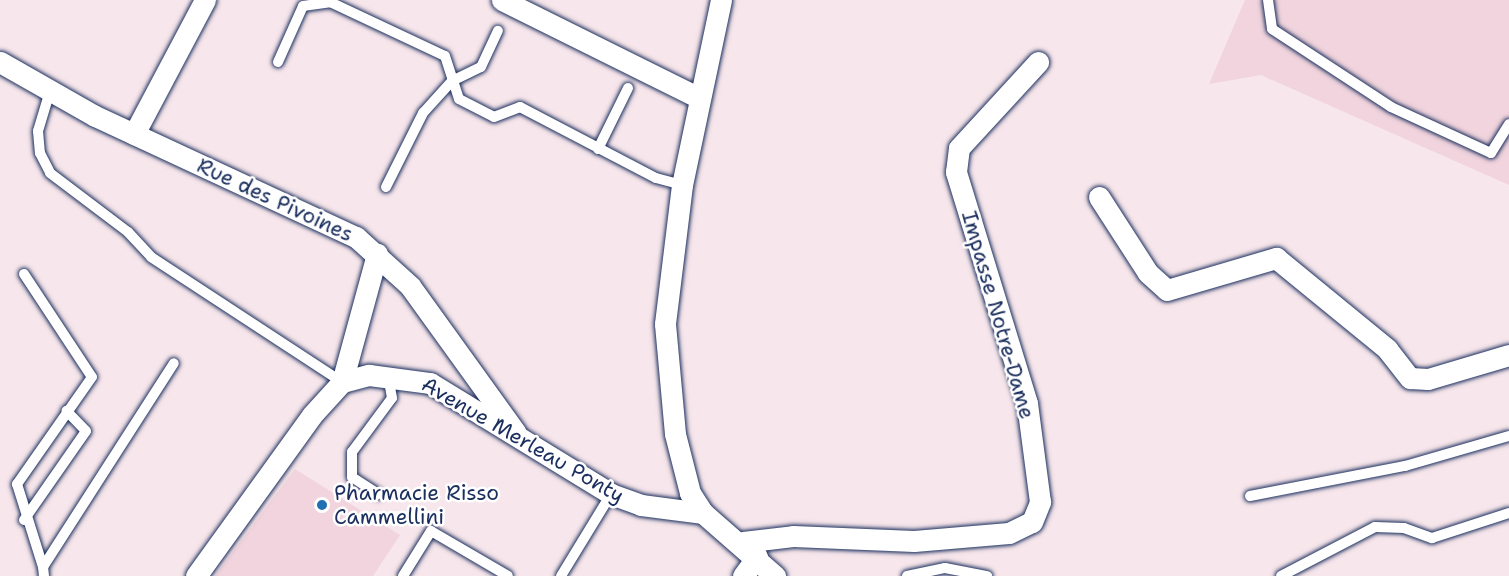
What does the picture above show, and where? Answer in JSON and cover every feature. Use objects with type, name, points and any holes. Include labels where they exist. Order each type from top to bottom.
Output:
[{"type":"street","points":[[134,134],[205,0]]},
{"type":"street","points":[[502,0],[697,97]]},
{"type":"street","points":[[721,0],[697,97],[682,185],[665,324],[675,434],[690,493],[703,513],[750,550],[775,576]]},
{"type":"street","name":"Rue des Pivoines","points":[[0,62],[50,91],[134,134],[356,237],[410,286],[516,433]]},
{"type":"street","name":"Impasse Notre-Dame","points":[[750,550],[793,536],[924,540],[1009,533],[1032,522],[1040,502],[1027,403],[956,172],[959,148],[1038,62]]},
{"type":"street","points":[[1099,197],[1148,273],[1167,290],[1276,258],[1387,349],[1410,378],[1428,378],[1509,355]]},
{"type":"street","points":[[196,576],[312,415],[342,382],[376,254]]},
{"type":"street","name":"Avenue Merleau Ponty","points":[[342,382],[388,375],[430,383],[516,433],[611,494],[640,505],[703,513]]},
{"type":"street","points":[[743,576],[750,550]]},
{"type":"lane","points":[[1268,0],[1272,29],[1390,107],[1491,153],[1509,124]]},
{"type":"lane","points":[[278,62],[303,6],[330,2],[445,56],[459,99],[494,117],[520,106],[598,149],[682,185]]},
{"type":"lane","points":[[386,187],[423,113],[452,81],[482,67],[498,31]]},
{"type":"lane","points":[[598,149],[628,88]]},
{"type":"lane","points":[[50,91],[38,131],[40,153],[50,173],[128,232],[151,257],[342,382]]},
{"type":"lane","points":[[24,274],[92,377],[17,484],[24,520],[43,571]]},
{"type":"lane","points":[[43,571],[174,363]]},
{"type":"lane","points":[[378,494],[352,477],[352,452],[392,398],[388,375]]},
{"type":"lane","points":[[24,520],[86,431],[67,411]]},
{"type":"lane","points":[[1250,496],[1405,466],[1509,436]]},
{"type":"lane","points":[[561,576],[611,494]]},
{"type":"lane","points":[[1281,576],[1375,527],[1404,528],[1432,538],[1509,513]]},
{"type":"lane","points":[[404,576],[431,531],[507,576]]},
{"type":"lane","points":[[907,576],[945,568],[987,576]]},
{"type":"shaded area","points":[[1245,0],[1509,0],[1509,185],[1261,75],[1209,84]]},
{"type":"shaded area","points":[[295,469],[400,535],[373,576],[215,576]]},
{"type":"place","name":"Pharmacie Risso Cammellini","points":[[322,505]]}]
